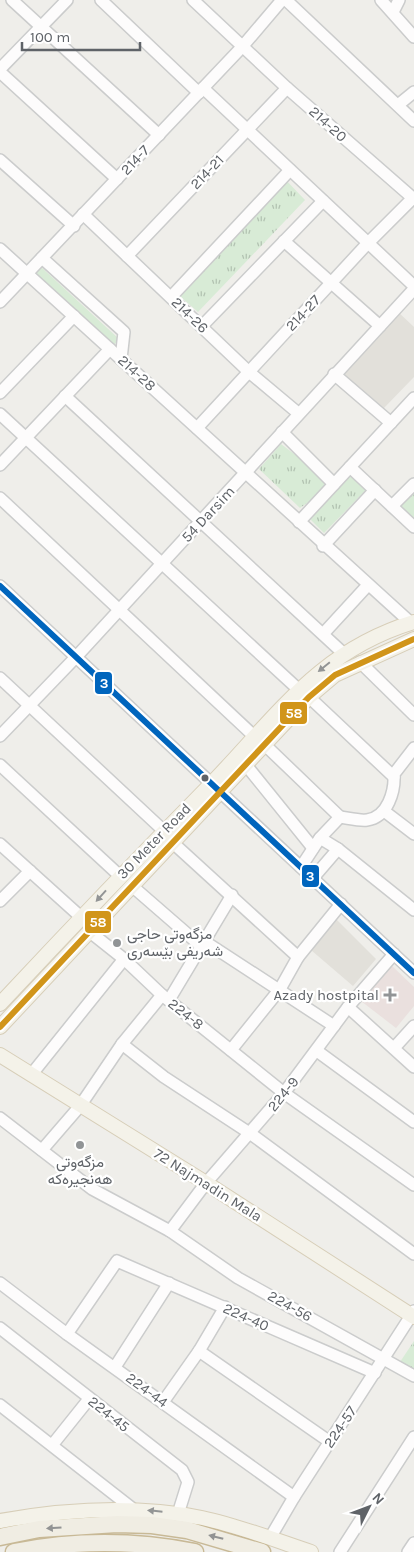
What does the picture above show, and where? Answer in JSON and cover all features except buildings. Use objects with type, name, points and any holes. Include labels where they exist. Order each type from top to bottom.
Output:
[{"type":"highway","points":[[0,1537],[39,1529],[117,1524],[152,1525],[266,1545]]},
{"type":"highway","points":[[14,1552],[61,1545],[114,1547],[149,1544],[194,1552]]},
{"type":"main road","name":"30 Meter Road","points":[[0,1004],[120,876],[168,837],[343,653],[412,620]]},
{"type":"main road","points":[[378,635],[380,646],[385,651]]},
{"type":"main road","name":"30 Meter Road","points":[[304,693],[360,662],[414,639]]},
{"type":"main road","name":"30 Meter Road","points":[[216,787],[246,765],[260,741]]},
{"type":"main road","name":"30 Meter Road","points":[[0,1027],[132,886],[168,837]]},
{"type":"main road","name":"72 Najmadin Mala","points":[[0,1055],[413,1315]]},
{"type":"main road","points":[[0,1521],[76,1511],[133,1509],[178,1514],[234,1526],[266,1545],[311,1552]]},
{"type":"street","points":[[12,0],[159,135]]},
{"type":"street","points":[[67,0],[0,70],[117,179]]},
{"type":"street","points":[[101,0],[201,91],[248,129],[414,288]]},
{"type":"street","name":"214-20","points":[[193,0],[287,88],[413,199]]},
{"type":"street","name":"214-7","points":[[0,302],[201,91],[282,0]]},
{"type":"street","points":[[286,0],[414,121]]},
{"type":"street","points":[[381,0],[414,37]]},
{"type":"street","points":[[393,12],[398,0]]},
{"type":"street","name":"214-21","points":[[127,256],[287,88]]},
{"type":"street","points":[[398,106],[414,92]]},
{"type":"street","points":[[0,160],[74,226]]},
{"type":"street","points":[[170,297],[290,170]]},
{"type":"street","name":"214-27","points":[[197,428],[367,244],[413,199]]},
{"type":"street","points":[[202,326],[323,201]]},
{"type":"street","name":"214-26","points":[[83,214],[249,372],[298,414]]},
{"type":"street","points":[[284,241],[330,284],[380,326]]},
{"type":"street","name":"214-28","points":[[0,248],[324,546],[368,585],[412,620]]},
{"type":"street","points":[[42,258],[124,332],[121,359]]},
{"type":"street","name":"54 Darsim","points":[[0,736],[76,658],[414,288]]},
{"type":"street","points":[[0,394],[74,316]]},
{"type":"street","points":[[0,465],[110,349]]},
{"type":"street","points":[[334,374],[391,422]]},
{"type":"street","points":[[65,396],[343,653]]},
{"type":"street","points":[[299,522],[414,398]]},
{"type":"street","points":[[0,414],[394,777]]},
{"type":"street","points":[[282,432],[334,484]]},
{"type":"street","points":[[350,467],[414,526]]},
{"type":"street","points":[[392,506],[414,484]]},
{"type":"street","points":[[324,546],[375,490]]},
{"type":"street","points":[[0,498],[340,818],[368,820],[384,811],[395,788],[394,774],[412,754]]},
{"type":"street","points":[[322,634],[368,585]]},
{"type":"street","points":[[0,586],[414,973]]},
{"type":"street","points":[[360,662],[414,714]]},
{"type":"street","points":[[0,678],[298,957]]},
{"type":"street","points":[[0,765],[120,876]]},
{"type":"street","points":[[246,765],[316,843],[338,850],[414,910]]},
{"type":"street","points":[[384,811],[414,834]]},
{"type":"street","points":[[301,867],[316,843],[340,818]]},
{"type":"street","points":[[0,844],[82,918]]},
{"type":"street","points":[[313,878],[338,850]]},
{"type":"street","points":[[0,901],[30,871]]},
{"type":"street","points":[[132,886],[202,943],[280,989],[334,1026]]},
{"type":"street","points":[[42,1150],[80,1106],[122,1044],[166,998],[232,895]]},
{"type":"street","points":[[231,1050],[280,989],[298,957],[341,904]]},
{"type":"street","name":"224-8","points":[[90,932],[124,959],[166,998],[284,1093],[414,1185]]},
{"type":"street","name":"224-9","points":[[170,1231],[206,1183],[251,1134],[284,1093],[348,1007],[394,954]]},
{"type":"street","points":[[31,1075],[124,959]]},
{"type":"street","points":[[348,1007],[414,1067]]},
{"type":"street","points":[[394,1048],[414,1026]]},
{"type":"street","points":[[122,1044],[164,1077],[251,1134],[414,1254]]},
{"type":"street","points":[[317,1051],[414,1122]]},
{"type":"street","name":"224-56","points":[[0,1118],[92,1190],[170,1231],[238,1278],[385,1358],[414,1376]]},
{"type":"street","name":"224-40","points":[[67,1334],[117,1261],[375,1373]]},
{"type":"street","points":[[115,1368],[169,1283]]},
{"type":"street","name":"224-44","points":[[0,1284],[294,1497]]},
{"type":"street","points":[[163,1402],[199,1350],[225,1307]]},
{"type":"street","name":"224-57","points":[[266,1545],[294,1497],[413,1315]]},
{"type":"street","name":"224-45","points":[[0,1328],[182,1470],[188,1482],[178,1514]]},
{"type":"street","points":[[199,1350],[330,1442]]},
{"type":"street","points":[[53,1444],[89,1399]]},
{"type":"street","points":[[0,1405],[53,1444],[133,1509]]},
{"type":"street","points":[[340,1552],[414,1437]]},
{"type":"street","points":[[408,1552],[414,1543]]},
{"type":"shaded area","points":[[397,311],[414,327],[414,377],[382,410],[339,375]]},
{"type":"shaded area","points":[[336,919],[376,959],[353,986],[311,950]]},
{"type":"shaded area","points":[[391,965],[414,987],[414,1006],[396,1028],[361,1001]]},
{"type":"green space","points":[[283,177],[305,200],[198,312],[175,292]]},
{"type":"green space","points":[[41,267],[119,339],[113,346],[35,273]]},
{"type":"green space","points":[[281,444],[334,484],[300,508],[259,469]]},
{"type":"green space","points":[[350,475],[366,490],[324,533],[309,518]]},
{"type":"green space","points":[[414,488],[414,523],[392,506]]},
{"type":"green space","points":[[414,1341],[414,1370],[400,1362]]},
{"type":"transit line","name":"3","points":[[0,586],[414,973]]},
{"type":"transit line","name":"58","points":[[0,1027],[309,697],[335,675],[414,639]]},
{"type":"place","name":"مزگەوتی حاجی شەریفی بێسەری","points":[[117,943]]},
{"type":"place","name":"Azady hostpital","points":[[390,995]]},
{"type":"place","name":"مزگەوتی ھەنجیرەکە","points":[[80,1145]]}]
